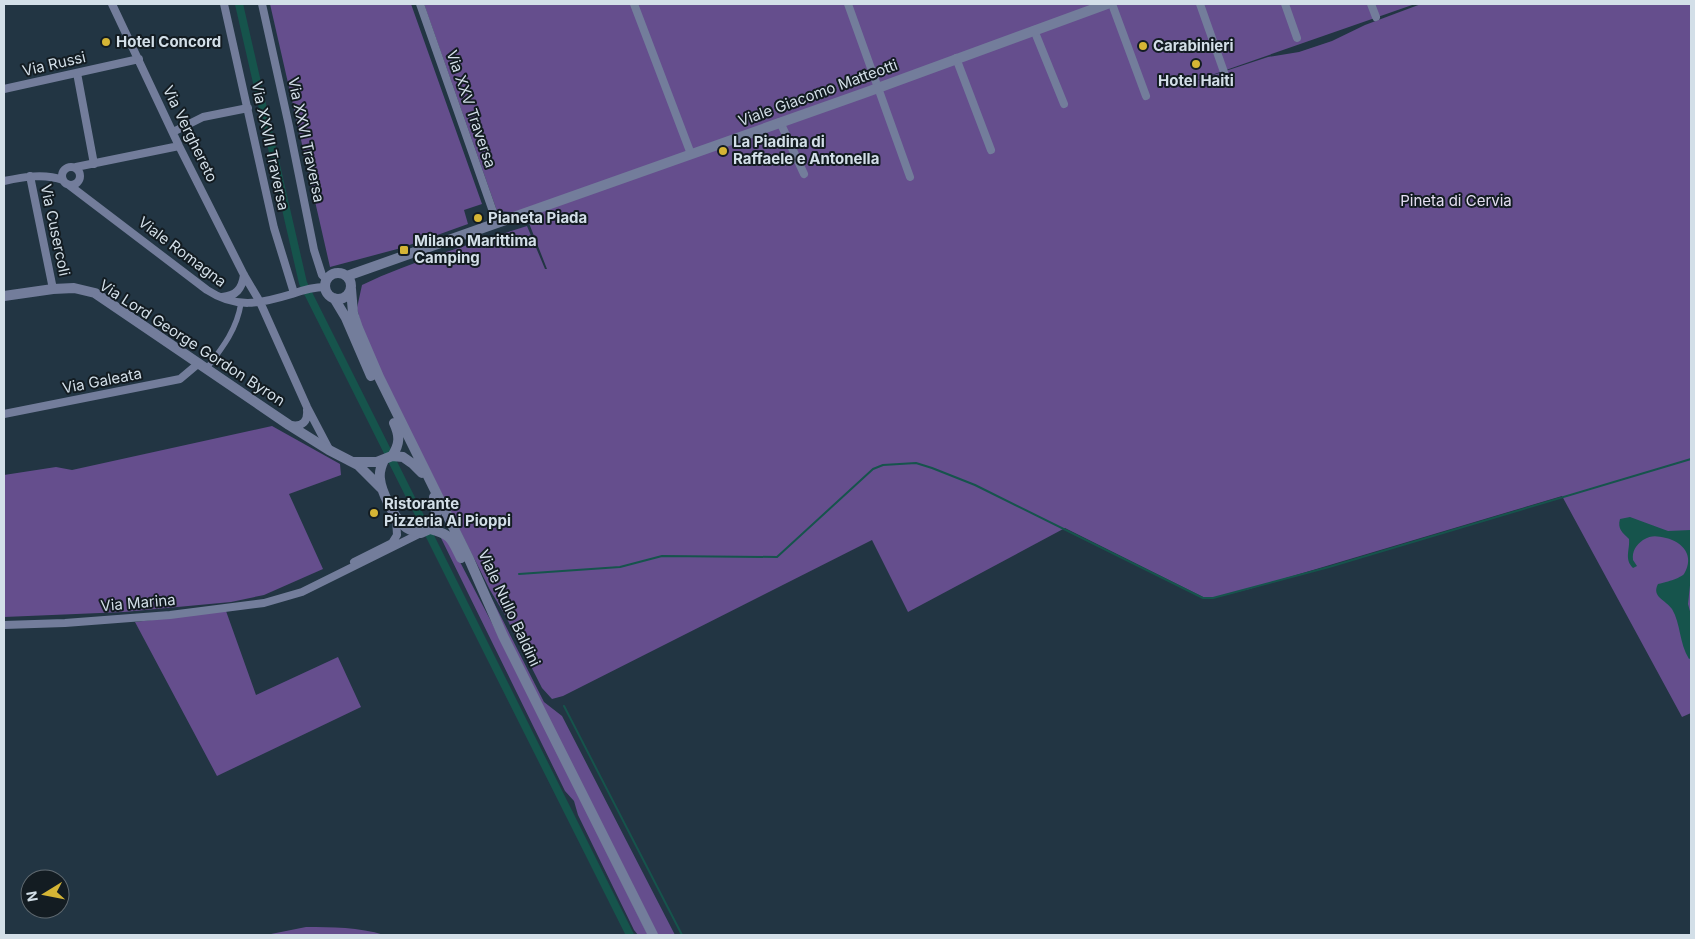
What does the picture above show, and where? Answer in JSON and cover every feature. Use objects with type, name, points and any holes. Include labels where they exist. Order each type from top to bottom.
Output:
[{"type":"street","name":"Via Verghereto","points":[[112,4],[179,146],[244,275],[260,302],[307,407],[329,450]]},
{"type":"street","name":"Via XXVII Traversa","points":[[224,4],[274,228],[296,293]]},
{"type":"street","name":"Via XXVI Traversa","points":[[262,4],[314,250],[326,283]]},
{"type":"street","name":"Via XXV Traversa","points":[[420,4],[497,223]]},
{"type":"street","points":[[634,4],[691,154]]},
{"type":"street","points":[[848,4],[910,177]]},
{"type":"street","name":"Viale Giacomo Matteotti","points":[[349,283],[369,269],[1107,4]]},
{"type":"street","points":[[1112,4],[1146,96]]},
{"type":"street","points":[[1200,4],[1224,72]]},
{"type":"street","points":[[1285,4],[1297,38]]},
{"type":"street","points":[[1371,4],[1376,17]]},
{"type":"street","points":[[1034,30],[1064,104]]},
{"type":"street","points":[[956,58],[991,150]]},
{"type":"street","name":"Via Russi","points":[[4,89],[139,59]]},
{"type":"street","points":[[78,73],[94,164]]},
{"type":"street","points":[[173,132],[203,117],[248,108]]},
{"type":"street","points":[[780,122],[804,174]]},
{"type":"street","name":"Viale Romagna","points":[[4,181],[179,146]]},
{"type":"street","points":[[76,167],[80,174],[78,182]]},
{"type":"street","points":[[66,168],[62,175],[66,182]]},
{"type":"street","name":"Viale Romagna","points":[[34,176],[53,177],[74,184],[78,182],[84,193],[98,206]]},
{"type":"street","name":"Via Cusercoli","points":[[34,176],[53,288]]},
{"type":"street","name":"Viale Romagna","points":[[66,182],[219,298],[241,303],[260,302],[326,283]]},
{"type":"street","points":[[334,298],[346,297],[349,283],[338,273],[334,274],[326,283],[328,294],[334,298],[346,318],[399,436],[398,443],[380,473],[382,488],[396,516],[406,528],[446,534],[450,537],[503,636]]},
{"type":"street","points":[[219,298],[232,296],[236,293],[242,285],[244,275]]},
{"type":"street","name":"Viale Nullo Baldini","points":[[349,283],[353,313],[378,378],[469,559],[503,636],[653,935]]},
{"type":"street","name":"Via Lord George Gordon Byron","points":[[4,296],[53,288],[74,288],[95,293],[289,425],[366,471],[382,488]]},
{"type":"street","points":[[203,365],[228,340],[239,316],[241,303]]},
{"type":"street","name":"Via Galeata","points":[[4,414],[180,379],[203,365]]},
{"type":"street","points":[[289,425],[298,426],[304,423],[308,417],[307,407]]},
{"type":"street","points":[[388,458],[408,460],[430,482],[436,514],[426,531]]},
{"type":"street","name":"Via Lord George Gordon Byron","points":[[352,462],[368,463],[388,458]]},
{"type":"street","name":"Via Marina","points":[[274,600],[392,543],[397,535],[396,516]]},
{"type":"street","name":"Via Marina","points":[[4,625],[65,623],[170,615],[251,605],[274,600],[302,592],[426,531]]},
{"type":"green space","points":[[270,4],[411,4],[482,204],[464,210],[468,224],[401,248],[330,267]]},
{"type":"green space","name":"Pineta di Cervia","points":[[424,4],[1415,4],[1180,86],[1268,57],[1299,52],[1332,41],[1365,25],[1421,4],[1691,4],[1691,713],[1682,717],[1562,496],[1213,598],[1203,597],[1065,528],[908,612],[872,540],[563,696],[552,699],[542,688],[505,615],[490,590],[365,341],[357,308],[362,285],[423,260],[527,226],[545,269],[547,269],[525,213],[497,211]]},
{"type":"green space","points":[[272,426],[340,464],[341,475],[289,494],[323,569],[264,595],[231,602],[124,612],[4,617],[4,475],[56,467],[72,470]]},
{"type":"green space","points":[[443,537],[449,541],[493,625],[648,935],[638,935],[634,930],[578,815],[574,801],[565,791],[441,538]]},
{"type":"green space","points":[[489,593],[544,702],[562,716],[675,935],[656,935],[502,625]]},
{"type":"green space","points":[[226,611],[256,695],[338,657],[361,707],[217,776],[135,622]]},
{"type":"green space","points":[[306,927],[336,927],[384,935],[266,935]]},
{"type":"shaded area","points":[[1630,517],[1668,531],[1691,530],[1691,576],[1688,604],[1691,615],[1691,658],[1689,659],[1683,647],[1675,615],[1672,609],[1656,592],[1658,584],[1676,579],[1684,574],[1688,556],[1678,543],[1666,538],[1652,537],[1643,540],[1635,548],[1633,560],[1637,566],[1633,568],[1628,558],[1629,539],[1619,526],[1620,519]]},
{"type":"waterway","points":[[239,4],[303,283],[630,935]]},
{"type":"waterway","points":[[519,574],[620,567],[662,556],[777,557],[873,469],[883,465],[916,463],[975,485],[1203,598],[1213,598],[1329,567],[1691,459]]},
{"type":"waterway","points":[[564,706],[682,935]]},
{"type":"place","name":"Hotel Concord","points":[[106,42]]},
{"type":"place","name":"Carabinieri","points":[[1143,46]]},
{"type":"place","name":"Hotel Haiti","points":[[1196,64]]},
{"type":"place","name":"La Piadina di Raffaele e Antonella","points":[[723,151]]},
{"type":"place","name":"Pianeta Piada","points":[[478,218]]},
{"type":"place","name":"Milano Marittima Camping","points":[[404,250]]},
{"type":"place","name":"Ristorante Pizzeria Ai Pioppi","points":[[374,513]]}]
